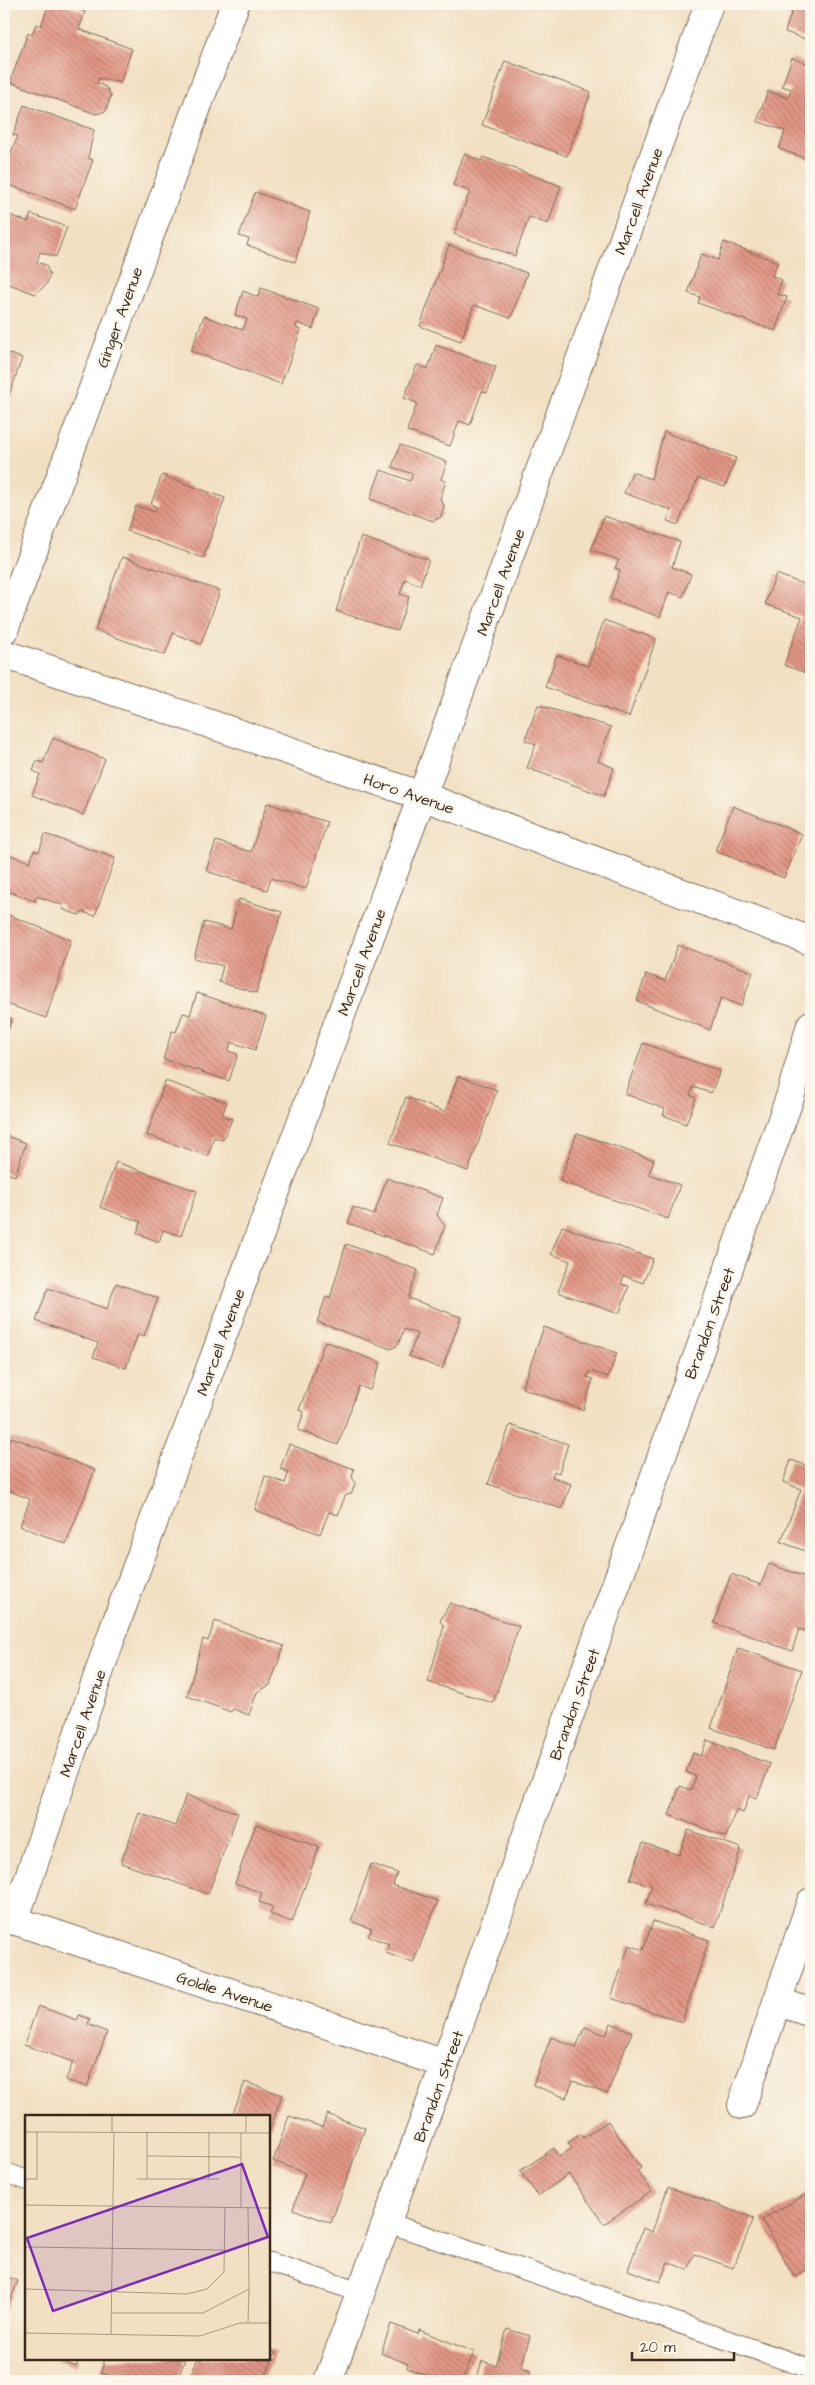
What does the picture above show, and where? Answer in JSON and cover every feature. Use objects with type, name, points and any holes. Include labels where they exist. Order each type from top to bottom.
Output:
[{"type":"street","name":"Ginger Avenue","points":[[4,630],[235,4]]},
{"type":"street","name":"Marcell Avenue","points":[[9,1919],[115,1626],[422,796],[709,4]]},
{"type":"street","name":"Horo Avenue","points":[[4,654],[422,796],[811,941]]},
{"type":"street","name":"Brandon Street","points":[[328,2381],[446,2064],[786,1106],[811,1025]]},
{"type":"street","points":[[742,2105],[811,1902]]},
{"type":"street","name":"Goldie Avenue","points":[[9,1919],[446,2064]]},
{"type":"street","points":[[777,2001],[811,2013]]},
{"type":"lane","points":[[4,2172],[25,2180]]},
{"type":"lane","points":[[388,2223],[811,2369]]},
{"type":"lane","points":[[270,2262],[362,2293]]},
{"type":"building","points":[[49,4],[62,4],[85,12],[79,29],[132,49],[120,83],[99,78],[97,83],[106,87],[111,95],[106,111],[96,114],[10,82],[28,33],[32,35],[36,24],[41,26]]},
{"type":"building","points":[[793,8],[811,13],[811,41],[785,32]]},
{"type":"building","points":[[792,58],[811,65],[811,160],[779,149],[785,131],[757,121],[768,91],[788,98],[791,89],[782,86]]},
{"type":"building","points":[[505,61],[591,92],[567,156],[482,125]]},
{"type":"building","points":[[24,105],[94,130],[88,158],[93,160],[75,209],[4,183],[4,169],[18,136],[13,135]]},
{"type":"building","points":[[464,154],[482,161],[483,157],[561,186],[548,224],[529,217],[515,256],[454,234],[470,191],[453,185]]},
{"type":"building","points":[[255,192],[310,212],[295,262],[247,245],[249,239],[239,236]]},
{"type":"building","points":[[4,213],[28,222],[31,214],[67,227],[56,257],[40,252],[37,262],[46,265],[50,275],[46,285],[35,294],[4,282]]},
{"type":"building","points":[[724,242],[778,262],[772,276],[782,280],[777,294],[787,297],[775,331],[698,303],[700,297],[688,293],[701,254],[718,260]]},
{"type":"building","points":[[449,245],[527,273],[511,318],[474,305],[461,341],[420,326]]},
{"type":"building","points":[[261,288],[319,309],[313,329],[297,323],[296,328],[301,330],[281,384],[191,351],[204,316],[243,330],[247,319],[235,315],[243,291],[258,297]]},
{"type":"building","points":[[436,345],[496,367],[487,393],[482,391],[470,425],[459,421],[450,446],[407,431],[417,403],[404,398],[417,365],[428,369]]},
{"type":"building","points":[[4,352],[22,358],[9,396],[4,394]]},
{"type":"building","points":[[664,432],[736,458],[725,487],[698,478],[678,525],[667,521],[671,510],[624,493],[632,472],[651,479]]},
{"type":"building","points":[[400,445],[447,462],[441,479],[446,481],[440,499],[444,506],[441,517],[433,521],[370,499],[381,470],[410,481],[413,474],[392,467]]},
{"type":"building","points":[[162,475],[225,498],[203,558],[127,531],[136,506],[155,512],[157,507],[151,504]]},
{"type":"building","points":[[604,516],[680,542],[672,567],[691,574],[683,597],[669,592],[660,617],[610,599],[620,570],[615,568],[619,560],[591,550]]},
{"type":"building","points":[[361,537],[429,560],[420,585],[405,579],[400,594],[409,597],[397,631],[336,611]]},
{"type":"building","points":[[122,557],[220,591],[201,644],[173,633],[165,655],[95,630]]},
{"type":"building","points":[[776,574],[811,587],[811,675],[784,665],[802,617],[765,604]]},
{"type":"building","points":[[604,620],[656,639],[629,717],[545,687],[557,655],[588,666]]},
{"type":"building","points":[[538,705],[611,727],[598,761],[614,768],[604,796],[527,768],[536,744],[525,740]]},
{"type":"building","points":[[53,738],[105,759],[83,815],[32,795],[40,774],[33,771],[37,761],[43,763]]},
{"type":"building","points":[[267,803],[327,822],[306,889],[271,878],[267,890],[206,871],[216,841],[251,852]]},
{"type":"building","points":[[733,806],[802,834],[784,878],[715,851]]},
{"type":"building","points":[[45,834],[115,858],[95,916],[83,912],[79,915],[64,910],[62,905],[36,896],[35,901],[4,890],[4,872],[10,855],[30,862],[34,850],[39,852]]},
{"type":"building","points":[[239,899],[282,912],[256,993],[219,982],[223,966],[194,958],[204,922],[231,929]]},
{"type":"building","points":[[4,913],[71,940],[46,1018],[4,1003],[4,973],[6,967],[4,966]]},
{"type":"building","points":[[678,945],[753,972],[741,1006],[721,998],[710,1030],[637,1001],[646,974],[665,981]]},
{"type":"building","points":[[197,993],[266,1016],[255,1050],[231,1042],[228,1051],[238,1054],[229,1081],[163,1059],[172,1031],[176,1032],[183,1013],[190,1015]]},
{"type":"building","points":[[4,1016],[12,1019],[4,1041]]},
{"type":"building","points":[[643,1043],[720,1071],[711,1093],[693,1087],[690,1095],[696,1098],[686,1124],[663,1115],[665,1109],[625,1094]]},
{"type":"building","points":[[458,1076],[497,1090],[468,1171],[390,1143],[406,1097],[445,1112]]},
{"type":"building","points":[[165,1081],[227,1102],[222,1116],[232,1119],[223,1140],[214,1137],[208,1156],[147,1135]]},
{"type":"building","points":[[577,1133],[654,1160],[649,1174],[680,1185],[668,1219],[560,1181]]},
{"type":"building","points":[[4,1135],[26,1143],[15,1176],[4,1172]]},
{"type":"building","points":[[116,1162],[197,1191],[181,1236],[163,1230],[159,1242],[137,1233],[141,1222],[100,1207]]},
{"type":"building","points":[[387,1178],[443,1198],[437,1215],[445,1226],[435,1254],[348,1223],[353,1207],[374,1215]]},
{"type":"building","points":[[562,1226],[653,1259],[643,1283],[624,1276],[621,1284],[629,1286],[619,1314],[558,1292],[570,1261],[551,1254]]},
{"type":"building","points":[[346,1244],[418,1270],[408,1298],[461,1317],[442,1369],[409,1356],[417,1334],[404,1329],[398,1345],[391,1349],[317,1322],[326,1297],[330,1298]]},
{"type":"building","points":[[116,1283],[158,1298],[144,1336],[138,1334],[126,1368],[93,1357],[98,1343],[36,1321],[48,1288],[107,1309]]},
{"type":"building","points":[[544,1327],[617,1353],[608,1377],[590,1371],[587,1377],[593,1379],[583,1410],[522,1388]]},
{"type":"building","points":[[325,1341],[381,1363],[370,1390],[359,1386],[338,1445],[298,1430],[304,1412],[299,1410]]},
{"type":"building","points":[[510,1425],[568,1444],[559,1473],[554,1471],[552,1477],[571,1484],[562,1509],[488,1484]]},
{"type":"building","points":[[11,1437],[95,1470],[66,1544],[20,1526],[30,1499],[4,1489],[4,1456]]},
{"type":"building","points":[[289,1444],[354,1469],[352,1477],[355,1483],[352,1493],[345,1496],[338,1515],[329,1512],[320,1534],[255,1510],[265,1476],[285,1483],[289,1472],[280,1469]]},
{"type":"building","points":[[791,1460],[811,1467],[811,1553],[781,1542],[801,1489],[783,1482]]},
{"type":"building","points":[[769,1564],[811,1579],[811,1633],[799,1629],[792,1651],[714,1623],[731,1574],[761,1585]]},
{"type":"building","points":[[450,1603],[519,1626],[493,1703],[428,1682],[444,1626],[440,1621]]},
{"type":"building","points":[[215,1621],[284,1646],[270,1685],[257,1692],[249,1715],[233,1709],[231,1712],[187,1696],[203,1639],[208,1641]]},
{"type":"building","points":[[738,1648],[802,1670],[774,1750],[711,1728]]},
{"type":"building","points":[[707,1740],[770,1764],[757,1798],[749,1796],[743,1813],[736,1810],[726,1837],[669,1815],[680,1786],[691,1790],[696,1776],[686,1772],[693,1753],[701,1756]]},
{"type":"building","points":[[186,1795],[238,1813],[208,1894],[121,1863],[139,1813],[175,1826]]},
{"type":"building","points":[[256,1824],[319,1847],[292,1922],[270,1914],[273,1907],[259,1902],[262,1893],[235,1883]]},
{"type":"building","points":[[688,1830],[741,1848],[715,1927],[646,1904],[652,1886],[630,1879],[643,1843],[679,1855]]},
{"type":"building","points":[[371,1864],[397,1873],[393,1885],[438,1901],[413,1963],[386,1953],[389,1944],[368,1936],[372,1929],[351,1921]]},
{"type":"building","points":[[653,1921],[709,1940],[682,2022],[611,1998],[629,1945],[643,1950]]},
{"type":"building","points":[[38,2006],[77,2020],[79,2015],[90,2019],[88,2024],[107,2032],[87,2087],[66,2080],[73,2062],[24,2045]]},
{"type":"building","points":[[611,2023],[632,2032],[607,2094],[573,2081],[566,2098],[533,2085],[551,2037],[576,2047],[585,2027],[606,2035]]},
{"type":"building","points":[[245,2082],[282,2095],[270,2129],[270,2115],[232,2115]]},
{"type":"building","points":[[327,2114],[365,2128],[331,2223],[293,2209],[305,2173],[273,2161],[289,2116],[322,2127]]},
{"type":"building","points":[[608,2121],[641,2168],[637,2171],[652,2191],[604,2224],[569,2174],[538,2196],[520,2171],[554,2148],[560,2156],[572,2148],[568,2143],[581,2134],[583,2138]]},
{"type":"building","points":[[668,2187],[754,2218],[733,2268],[694,2254],[688,2270],[668,2262],[660,2282],[628,2270],[643,2228],[652,2232]]},
{"type":"building","points":[[811,2191],[811,2267],[794,2277],[762,2220]]},
{"type":"building","points":[[4,2275],[18,2281],[4,2316]]},
{"type":"building","points":[[391,2324],[418,2334],[419,2330],[474,2352],[462,2381],[442,2381],[407,2368],[408,2364],[381,2353]]},
{"type":"building","points":[[507,2329],[530,2336],[521,2368],[530,2371],[527,2381],[476,2381],[482,2361],[496,2365]]},
{"type":"building","points":[[270,2350],[275,2352],[264,2381],[189,2381],[197,2360],[270,2360]]},
{"type":"building","points":[[57,2360],[79,2360],[76,2367]]},
{"type":"building","points":[[105,2360],[185,2360],[177,2381],[121,2381],[101,2372]]}]
